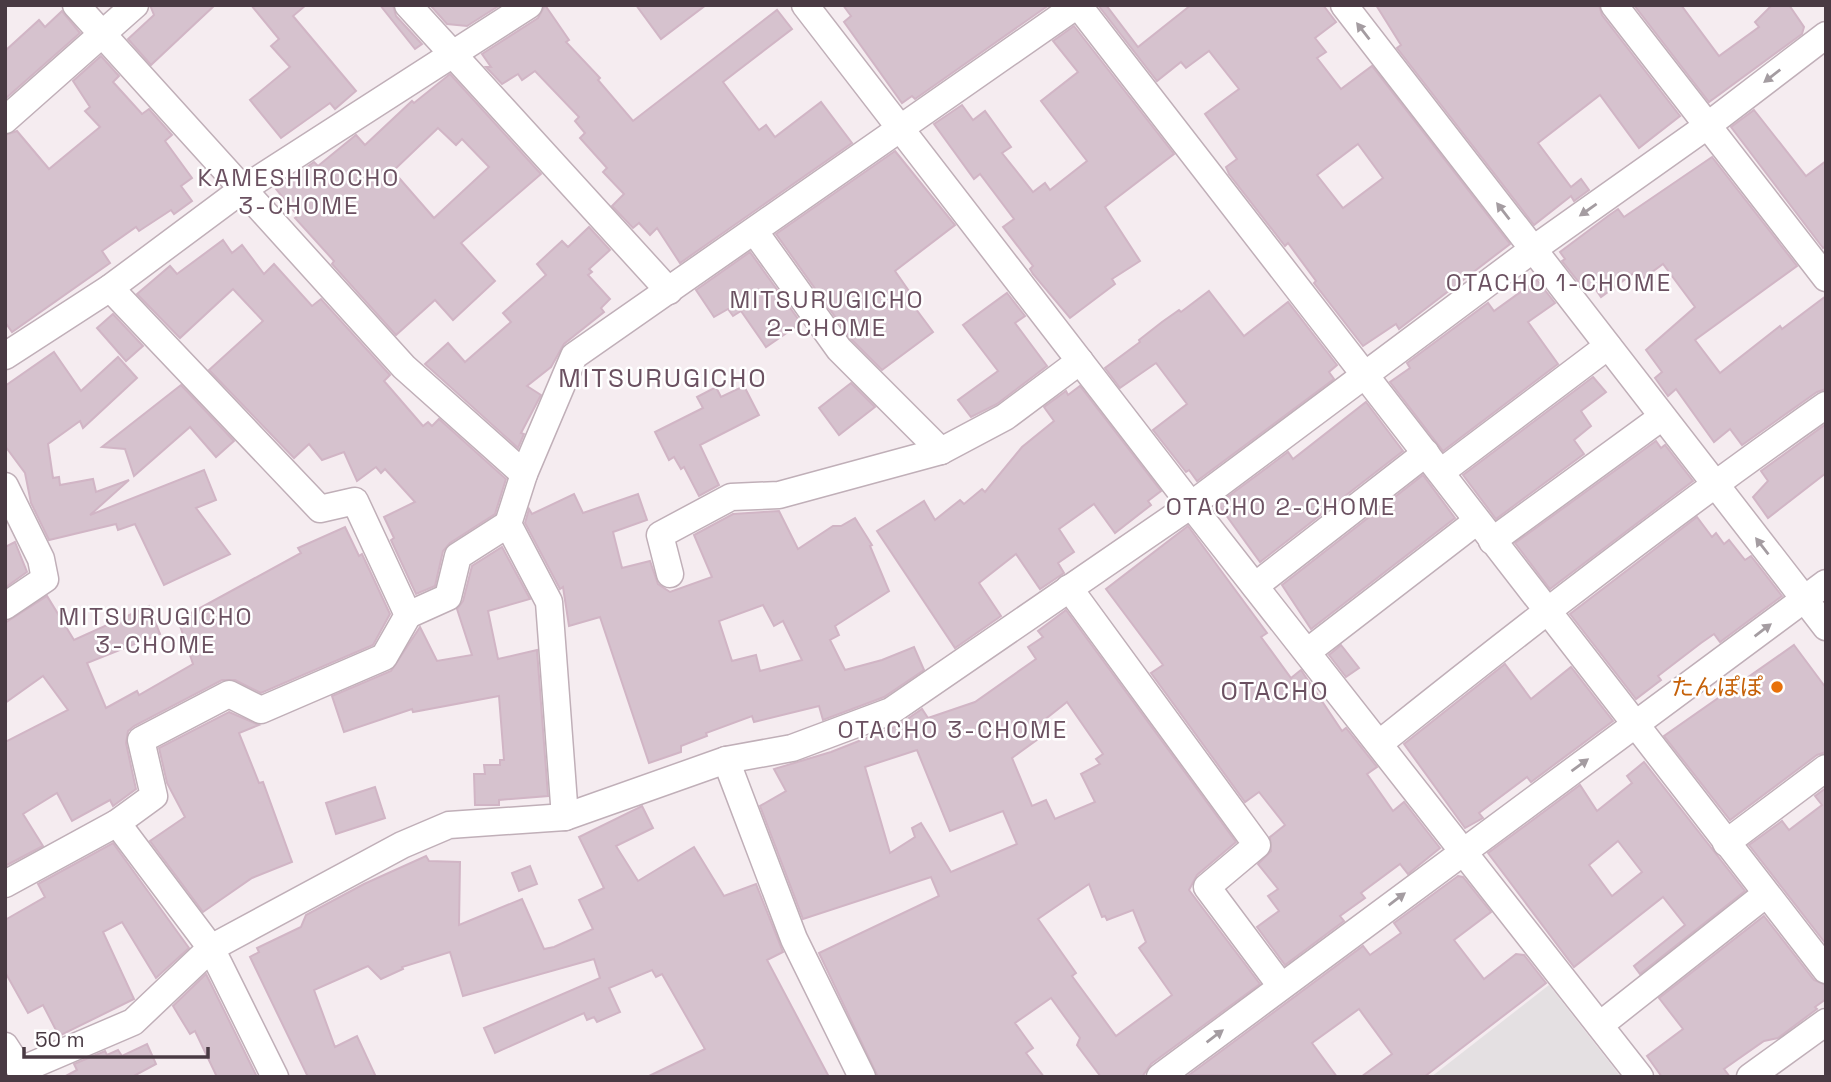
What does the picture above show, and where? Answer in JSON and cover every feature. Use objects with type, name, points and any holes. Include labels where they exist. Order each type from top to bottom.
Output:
[{"type":"street","points":[[76,5],[404,367],[524,474]]},
{"type":"street","points":[[5,120],[135,5]]},
{"type":"street","points":[[408,5],[669,292]]},
{"type":"street","points":[[5,356],[110,288],[243,189],[454,56],[529,5]]},
{"type":"street","points":[[805,5],[1191,505],[1640,1077]]},
{"type":"street","points":[[5,884],[117,823],[154,796],[141,740],[229,694],[261,710],[384,657],[408,615],[448,597],[458,556],[508,524],[524,474],[574,356],[1078,5],[1366,375],[1634,726],[1826,970]]},
{"type":"street","points":[[1343,5],[1826,627]]},
{"type":"street","points":[[1614,5],[1826,278]]},
{"type":"street","points":[[5,1046],[23,1074],[133,1022],[211,948],[402,845],[449,825],[565,817],[726,760],[792,748],[891,711],[1191,505],[1826,35]]},
{"type":"street","points":[[755,232],[839,349],[941,451]]},
{"type":"street","points":[[110,288],[320,509],[355,502],[408,615]]},
{"type":"street","points":[[1255,586],[1608,346]]},
{"type":"street","points":[[670,574],[660,535],[730,497],[779,495],[941,451],[1005,417],[1080,361]]},
{"type":"street","points":[[1380,743],[1545,610],[1714,484],[1826,405]]},
{"type":"street","points":[[1307,652],[1485,531],[1662,417]]},
{"type":"street","points":[[5,486],[41,559],[45,579],[5,606]]},
{"type":"street","points":[[508,524],[549,602],[565,817]]},
{"type":"street","points":[[1160,1077],[1463,849],[1826,583]]},
{"type":"street","points":[[1069,588],[1257,845],[1207,887],[1281,986]]},
{"type":"street","points":[[726,760],[794,939],[852,1074]]},
{"type":"street","points":[[1726,843],[1826,768]]},
{"type":"street","points":[[117,823],[211,948],[275,1077]]},
{"type":"street","points":[[1600,1025],[1766,894]]},
{"type":"street","points":[[1750,1077],[1826,1022]]},
{"type":"shaded area","points":[[1549,985],[1621,1077],[1431,1077]]},
{"type":"building","points":[[150,5],[215,5],[151,65],[128,39],[154,15]]},
{"type":"building","points":[[251,5],[306,5],[293,16],[356,91],[335,109],[330,103],[281,138],[250,100],[290,67],[271,46],[279,39]]},
{"type":"building","points":[[380,5],[393,5],[396,16],[422,44],[415,49]]},
{"type":"building","points":[[430,5],[500,5],[467,26],[447,24]]},
{"type":"building","points":[[545,5],[569,40],[566,42],[600,78],[598,80],[633,121],[777,10],[792,29],[723,82],[759,130],[766,125],[775,137],[821,102],[852,143],[680,263],[657,228],[650,235],[639,223],[633,228],[612,206],[624,194],[603,172],[607,168],[580,138],[585,133],[575,121],[579,117],[535,71],[522,80],[518,74],[502,84],[486,67],[491,67],[482,54],[538,18]]},
{"type":"building","points":[[636,5],[706,5],[661,39]]},
{"type":"building","points":[[843,5],[1049,5],[915,99],[912,96],[902,103],[844,22],[851,16]]},
{"type":"building","points":[[1098,5],[1106,5],[1138,47],[1191,5],[1323,5],[1336,22],[1315,38],[1326,52],[1317,58],[1341,89],[1372,66],[1510,244],[1399,329],[1396,324],[1363,346],[1314,283],[1316,281],[1288,243],[1285,246],[1229,174],[1226,167],[1237,159],[1205,114],[1239,89],[1209,51],[1186,68],[1181,62],[1157,81]],"holes":[[[1358,144],[1383,178],[1343,208],[1317,175]]]},
{"type":"building","points":[[1376,5],[1599,5],[1602,15],[1680,116],[1639,148],[1600,95],[1538,143],[1571,187],[1581,179],[1589,190],[1574,201],[1571,196],[1534,225],[1397,48],[1401,45]]},
{"type":"building","points":[[1634,5],[1681,5],[1719,56],[1759,27],[1755,22],[1772,5],[1789,5],[1804,27],[1802,34],[1709,102]]},
{"type":"building","points":[[62,11],[80,33],[5,99],[5,51],[39,20],[45,27]]},
{"type":"building","points":[[1074,26],[1174,154],[1105,207],[1140,261],[1112,279],[1115,284],[1070,318],[1033,274],[1030,269],[1033,266],[1003,227],[1014,219],[980,174],[974,179],[934,124],[962,105],[973,120],[985,111],[1011,147],[1002,153],[1033,192],[1045,183],[1050,190],[1087,161],[1041,101],[1078,72],[1053,41]]},
{"type":"building","points":[[101,56],[119,76],[113,82],[142,114],[149,109],[172,135],[165,141],[192,178],[181,186],[192,201],[174,214],[171,210],[139,231],[136,227],[102,251],[110,263],[12,332],[5,322],[5,135],[17,131],[49,169],[100,127],[85,111],[90,107],[73,81]]},
{"type":"building","points":[[450,74],[541,174],[461,243],[495,281],[453,320],[435,300],[396,335],[332,264],[334,261],[295,218],[298,216],[276,189],[314,162],[318,166],[356,135],[365,145],[412,101],[414,103]],"holes":[[[438,128],[456,145],[462,139],[489,167],[434,218],[393,171]]]},
{"type":"building","points":[[1754,110],[1806,176],[1826,161],[1826,246],[1823,248],[1731,127]]},
{"type":"building","points":[[895,151],[955,225],[895,271],[911,294],[907,297],[933,332],[882,370],[851,339],[776,234]]},
{"type":"building","points":[[1712,157],[1797,266],[1695,340],[1720,373],[1780,326],[1782,329],[1826,296],[1826,389],[1817,392],[1742,445],[1730,429],[1714,442],[1676,389],[1668,396],[1655,378],[1662,372],[1646,350],[1695,307],[1663,264],[1641,280],[1635,272],[1601,297],[1594,287],[1587,292],[1562,261],[1565,259],[1560,252],[1618,209],[1624,217]]},
{"type":"building","points":[[589,227],[610,250],[589,269],[592,272],[588,275],[610,299],[601,308],[604,312],[564,344],[551,367],[527,386],[541,395],[521,433],[524,434],[518,448],[425,364],[448,343],[465,362],[511,322],[503,313],[546,275],[537,264],[562,241],[568,247]]},
{"type":"building","points":[[223,240],[232,253],[242,245],[264,274],[274,264],[312,306],[321,299],[390,375],[384,381],[423,426],[428,422],[432,426],[439,419],[506,479],[495,514],[450,543],[443,551],[435,586],[416,594],[391,540],[394,538],[384,517],[415,502],[385,469],[381,473],[376,467],[357,481],[344,452],[322,460],[309,444],[294,458],[209,370],[263,321],[233,289],[180,338],[137,294],[170,266],[177,274]]},
{"type":"building","points":[[750,252],[801,323],[766,347],[741,311],[733,316],[728,309],[714,317],[696,290]]},
{"type":"building","points":[[1537,280],[1555,303],[1528,322],[1558,364],[1443,451],[1390,382],[1410,368],[1407,363],[1488,303],[1494,311]]},
{"type":"building","points":[[1209,291],[1244,336],[1288,302],[1337,365],[1329,372],[1334,379],[1197,481],[1189,470],[1186,472],[1153,430],[1187,404],[1156,363],[1120,388],[1105,368],[1162,322],[1179,310],[1181,312]]},
{"type":"building","points":[[1007,293],[1025,316],[1015,323],[1047,366],[997,404],[971,417],[958,400],[998,371],[963,325]]},
{"type":"building","points":[[113,314],[143,346],[126,361],[97,328]]},
{"type":"building","points":[[54,352],[81,391],[118,357],[137,378],[83,428],[80,421],[48,444],[53,478],[59,477],[60,485],[93,479],[96,492],[129,480],[90,515],[204,470],[216,500],[196,508],[230,554],[164,585],[135,524],[118,530],[116,524],[49,540],[31,503],[25,473],[5,446],[5,386]]},
{"type":"building","points":[[1593,377],[1606,392],[1581,411],[1591,426],[1574,440],[1584,454],[1496,519],[1463,475]]},
{"type":"building","points":[[851,383],[875,407],[839,435],[819,408]]},
{"type":"building","points":[[181,385],[234,441],[216,457],[190,427],[134,476],[125,449],[102,447]]},
{"type":"building","points":[[744,386],[759,415],[700,445],[719,485],[699,496],[684,467],[681,469],[674,457],[669,460],[655,432],[703,408],[697,397],[716,387],[721,397]]},
{"type":"building","points":[[1080,386],[1161,491],[1148,501],[1151,505],[1115,533],[1094,504],[1059,529],[1074,552],[1058,563],[1064,573],[1040,589],[1016,554],[979,583],[1001,616],[955,648],[877,531],[924,501],[935,520],[960,500],[964,504],[982,489],[985,492],[1022,447],[1054,421],[1044,407],[1066,391],[1068,395]]},
{"type":"building","points":[[1366,402],[1403,451],[1260,562],[1218,504],[1288,452],[1293,459]]},
{"type":"building","points":[[1826,424],[1826,473],[1768,518],[1753,497],[1768,481],[1761,471]]},
{"type":"building","points":[[1656,441],[1661,448],[1665,445],[1693,481],[1550,589],[1515,543]]},
{"type":"building","points":[[1423,475],[1455,518],[1311,629],[1282,585]]},
{"type":"building","points":[[574,494],[583,513],[638,494],[647,520],[613,532],[622,568],[650,561],[658,584],[670,592],[712,577],[694,535],[733,514],[779,511],[798,549],[833,526],[841,526],[855,518],[872,545],[870,546],[889,591],[835,626],[839,635],[830,640],[845,670],[882,660],[914,647],[924,670],[884,697],[823,720],[819,706],[754,722],[752,716],[706,733],[707,736],[681,746],[681,752],[649,763],[600,617],[569,626],[563,587],[560,589],[525,523],[529,509],[532,514]],"holes":[[[763,605],[774,626],[783,621],[802,660],[760,671],[756,655],[732,661],[719,621]]]},
{"type":"building","points":[[1697,517],[1712,537],[1716,533],[1724,544],[1729,540],[1745,560],[1751,556],[1782,596],[1720,642],[1714,634],[1701,643],[1658,676],[1661,680],[1636,699],[1570,614]]},
{"type":"building","points":[[1188,526],[1267,633],[1261,637],[1291,678],[1301,670],[1342,731],[1346,728],[1377,767],[1367,774],[1393,811],[1404,802],[1440,848],[1408,874],[1400,864],[1361,893],[1365,898],[1340,916],[1344,921],[1285,965],[1257,927],[1279,911],[1268,896],[1278,889],[1258,864],[1271,851],[1270,837],[1285,825],[1259,792],[1245,802],[1151,673],[1163,665],[1106,589]]},
{"type":"building","points":[[345,527],[359,556],[362,554],[390,614],[373,645],[261,693],[235,680],[222,680],[134,726],[128,731],[126,743],[136,789],[113,806],[110,800],[72,821],[57,793],[23,814],[43,846],[5,866],[5,742],[68,710],[43,676],[5,703],[5,623],[47,596],[74,640],[149,606],[160,634],[87,663],[106,708],[137,691],[139,695],[193,664],[178,620],[301,553],[298,548]]},
{"type":"building","points":[[15,542],[27,572],[6,587],[5,547]]},
{"type":"building","points":[[502,547],[530,599],[488,611],[498,659],[537,650],[548,796],[499,800],[499,805],[475,805],[474,774],[485,774],[484,765],[500,765],[500,760],[504,760],[499,696],[413,712],[412,709],[344,732],[332,696],[391,671],[420,627],[437,661],[472,655],[457,609],[463,601],[472,566]]},
{"type":"building","points":[[1066,610],[1236,842],[1197,875],[1189,890],[1260,984],[1151,1064],[1142,1077],[1101,1077],[1077,1045],[1080,1038],[1051,998],[1015,1023],[1033,1048],[1026,1053],[1044,1077],[878,1077],[819,953],[939,896],[931,877],[803,919],[760,806],[786,791],[774,769],[831,752],[897,726],[922,709],[928,718],[975,702],[1036,659],[1028,647],[1043,637],[1038,631]],"holes":[[[1067,702],[1103,754],[1096,759],[1100,764],[1081,774],[1095,802],[1055,819],[1046,800],[1032,806],[1012,758],[1045,734],[1038,725]],[[917,750],[950,831],[1003,811],[1017,844],[951,872],[921,823],[912,828],[915,837],[890,853],[865,767]],[[1089,884],[1102,917],[1105,916],[1107,920],[1133,910],[1146,942],[1139,948],[1172,995],[1116,1036],[1072,976],[1076,973],[1038,919]]]},
{"type":"building","points":[[1341,645],[1359,668],[1346,677],[1329,655]]},
{"type":"building","points":[[1794,645],[1826,688],[1826,752],[1817,755],[1730,820],[1664,736]]},
{"type":"building","points":[[1505,664],[1531,699],[1571,667],[1613,721],[1531,782],[1527,777],[1479,813],[1483,818],[1465,828],[1404,744]]},
{"type":"building","points":[[229,712],[259,725],[239,733],[259,783],[263,782],[292,862],[252,878],[203,912],[150,841],[185,817],[167,783],[159,748]]},
{"type":"building","points":[[1644,762],[1745,891],[1640,974],[1634,966],[1685,925],[1663,897],[1574,967],[1488,853],[1580,785],[1597,811],[1632,783],[1627,776]],"holes":[[[1618,841],[1642,872],[1612,896],[1589,865]]]},
{"type":"building","points":[[375,787],[385,818],[336,834],[326,803]]},
{"type":"building","points":[[1826,788],[1826,944],[1749,845],[1782,821],[1789,830],[1822,805],[1815,796]]},
{"type":"building","points":[[642,806],[653,828],[616,846],[638,881],[694,847],[724,896],[756,884],[783,952],[767,960],[829,1077],[647,1077],[705,1049],[662,974],[656,977],[652,970],[609,988],[620,1012],[597,1022],[594,1017],[587,1020],[584,1013],[495,1053],[484,1028],[600,978],[594,959],[463,996],[450,952],[402,967],[403,969],[381,979],[368,966],[314,990],[335,1047],[357,1036],[376,1077],[308,1077],[250,957],[259,952],[257,948],[301,927],[306,915],[364,884],[426,856],[429,861],[460,862],[459,925],[522,899],[544,949],[554,947],[593,929],[579,900],[604,888],[579,837]]},
{"type":"building","points":[[113,843],[189,948],[156,978],[122,922],[103,932],[134,999],[59,1036],[43,1005],[28,1013],[5,972],[5,920],[45,897],[38,884]]},
{"type":"building","points":[[530,866],[537,884],[519,891],[512,873]]},
{"type":"building","points":[[1458,876],[1463,877],[1491,912],[1454,940],[1484,979],[1516,954],[1524,955],[1546,983],[1424,1077],[1361,1077],[1392,1054],[1359,1009],[1312,1043],[1337,1077],[1189,1075],[1363,946],[1370,955],[1401,933],[1394,923]]},
{"type":"building","points":[[1764,916],[1814,980],[1826,985],[1826,999],[1778,1038],[1764,1041],[1724,1069],[1730,1077],[1662,1077],[1647,1056],[1683,1029],[1659,998]]},
{"type":"building","points":[[206,974],[257,1077],[217,1077],[195,1031],[190,1034],[173,1006]]},
{"type":"building","points":[[147,1044],[156,1064],[132,1077],[64,1077],[77,1070],[74,1064],[105,1051],[107,1055],[118,1050],[122,1056]]},
{"type":"place","name":"たんぽぽ","points":[[1777,687]]},
{"type":"district","name":"KAMESHIROCHO 3-CHOME","points":[[299,191]]},
{"type":"district","name":"OTACHO 1-CHOME","points":[[1559,282]]},
{"type":"district","name":"MITSURUGICHO 2-CHOME","points":[[827,313]]},
{"type":"district","name":"MITSURUGICHO","points":[[663,378]]},
{"type":"district","name":"OTACHO 2-CHOME","points":[[1281,506]]},
{"type":"district","name":"MITSURUGICHO 3-CHOME","points":[[156,630]]},
{"type":"district","name":"OTACHO","points":[[1275,691]]},
{"type":"district","name":"OTACHO 3-CHOME","points":[[953,729]]}]
